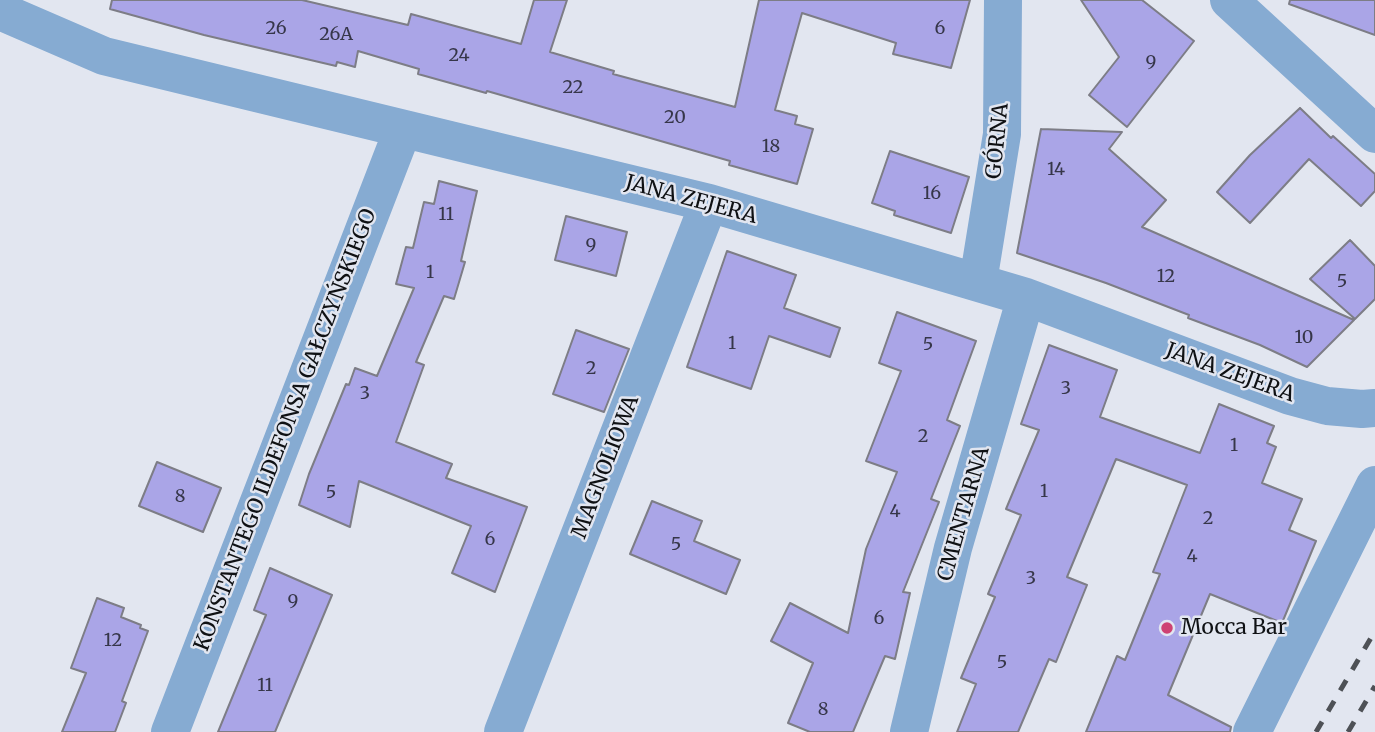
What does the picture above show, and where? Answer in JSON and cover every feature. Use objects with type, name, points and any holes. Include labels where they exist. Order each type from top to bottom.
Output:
[{"type":"street","name":"GÓRNA","points":[[978,282],[1002,134],[1003,0]]},
{"type":"street","points":[[1229,0],[1375,134]]},
{"type":"street","name":"JANA ZEJERA","points":[[0,11],[104,56],[709,203],[1026,297],[1290,396],[1327,406],[1375,408]]},
{"type":"street","name":"KONSTANTEGO ILDEFONSA GAŁCZYŃSKIEGO","points":[[170,732],[403,129]]},
{"type":"street","name":"MAGNOLIOWA","points":[[503,732],[709,203]]},
{"type":"street","name":"CMENTARNA","points":[[909,732],[953,548],[1026,297]]},
{"type":"street","points":[[1252,732],[1375,485]]},
{"type":"building","points":[[112,0],[302,0],[408,25],[411,14],[521,44],[534,0],[567,0],[550,52],[614,71],[613,74],[735,107],[759,0],[970,0],[951,68],[893,54],[896,43],[802,13],[775,110],[797,116],[795,124],[813,129],[797,184],[729,165],[730,161],[487,91],[486,93],[418,74],[419,69],[358,51],[355,67],[337,62],[336,66],[204,35],[110,9]]},
{"type":"building","points":[[1081,0],[1142,0],[1194,41],[1127,127],[1089,95],[1119,57]]},
{"type":"building","points":[[1290,0],[1375,0],[1375,35],[1289,4]]},
{"type":"building","points":[[1300,108],[1375,174],[1375,191],[1361,206],[1309,159],[1250,223],[1217,192],[1250,155]]},
{"type":"building","points":[[1041,129],[1122,132],[1109,149],[1166,200],[1142,227],[1354,320],[1307,367],[1260,345],[1188,318],[1189,315],[1017,253]]},
{"type":"building","points":[[890,151],[969,177],[951,233],[894,215],[895,211],[872,203]]},
{"type":"building","points":[[439,181],[477,191],[461,261],[465,262],[454,299],[444,296],[416,362],[424,365],[396,442],[452,464],[446,478],[527,507],[495,592],[452,573],[471,526],[359,481],[350,527],[299,505],[309,474],[355,368],[377,376],[414,288],[396,284],[406,247],[413,248],[424,202],[434,204]]},
{"type":"building","points":[[566,216],[627,232],[616,276],[555,260]]},
{"type":"building","points":[[1350,240],[1375,266],[1375,299],[1355,319],[1310,279]]},
{"type":"building","points":[[727,251],[796,275],[784,308],[840,328],[830,357],[769,336],[751,389],[687,367]]},
{"type":"building","points":[[897,312],[976,341],[947,420],[960,426],[931,499],[939,502],[903,592],[910,593],[895,659],[885,656],[853,732],[810,732],[788,723],[813,663],[771,641],[790,603],[848,633],[866,549],[897,472],[866,461],[901,371],[879,363]]},
{"type":"building","points":[[576,330],[629,349],[604,412],[553,394]]},
{"type":"building","points":[[1049,345],[1117,370],[1100,417],[1200,453],[1219,404],[1274,426],[1267,443],[1276,447],[1262,483],[1302,499],[1289,530],[1316,541],[1282,623],[1210,594],[1168,695],[1231,727],[1230,732],[1086,732],[1117,656],[1125,660],[1160,574],[1153,572],[1187,485],[1116,459],[1067,577],[1087,585],[1056,662],[1049,659],[1018,732],[957,732],[976,684],[961,678],[995,597],[988,594],[1021,515],[1006,509],[1039,430],[1021,424]]},
{"type":"building","points":[[157,462],[221,488],[203,532],[139,506]]},
{"type":"building","points":[[652,501],[702,521],[694,541],[740,560],[726,594],[630,554]]},
{"type":"building","points":[[270,568],[332,595],[275,732],[218,732],[266,615],[254,610]]},
{"type":"building","points":[[97,598],[124,608],[121,617],[141,625],[140,628],[148,631],[122,701],[126,703],[115,732],[62,732],[86,673],[71,668]]},
{"type":"railway","points":[[1316,732],[1375,631]]},
{"type":"railway","points":[[1348,732],[1375,686]]},
{"type":"place","name":"Mocca Bar","points":[[1167,628]]}]
